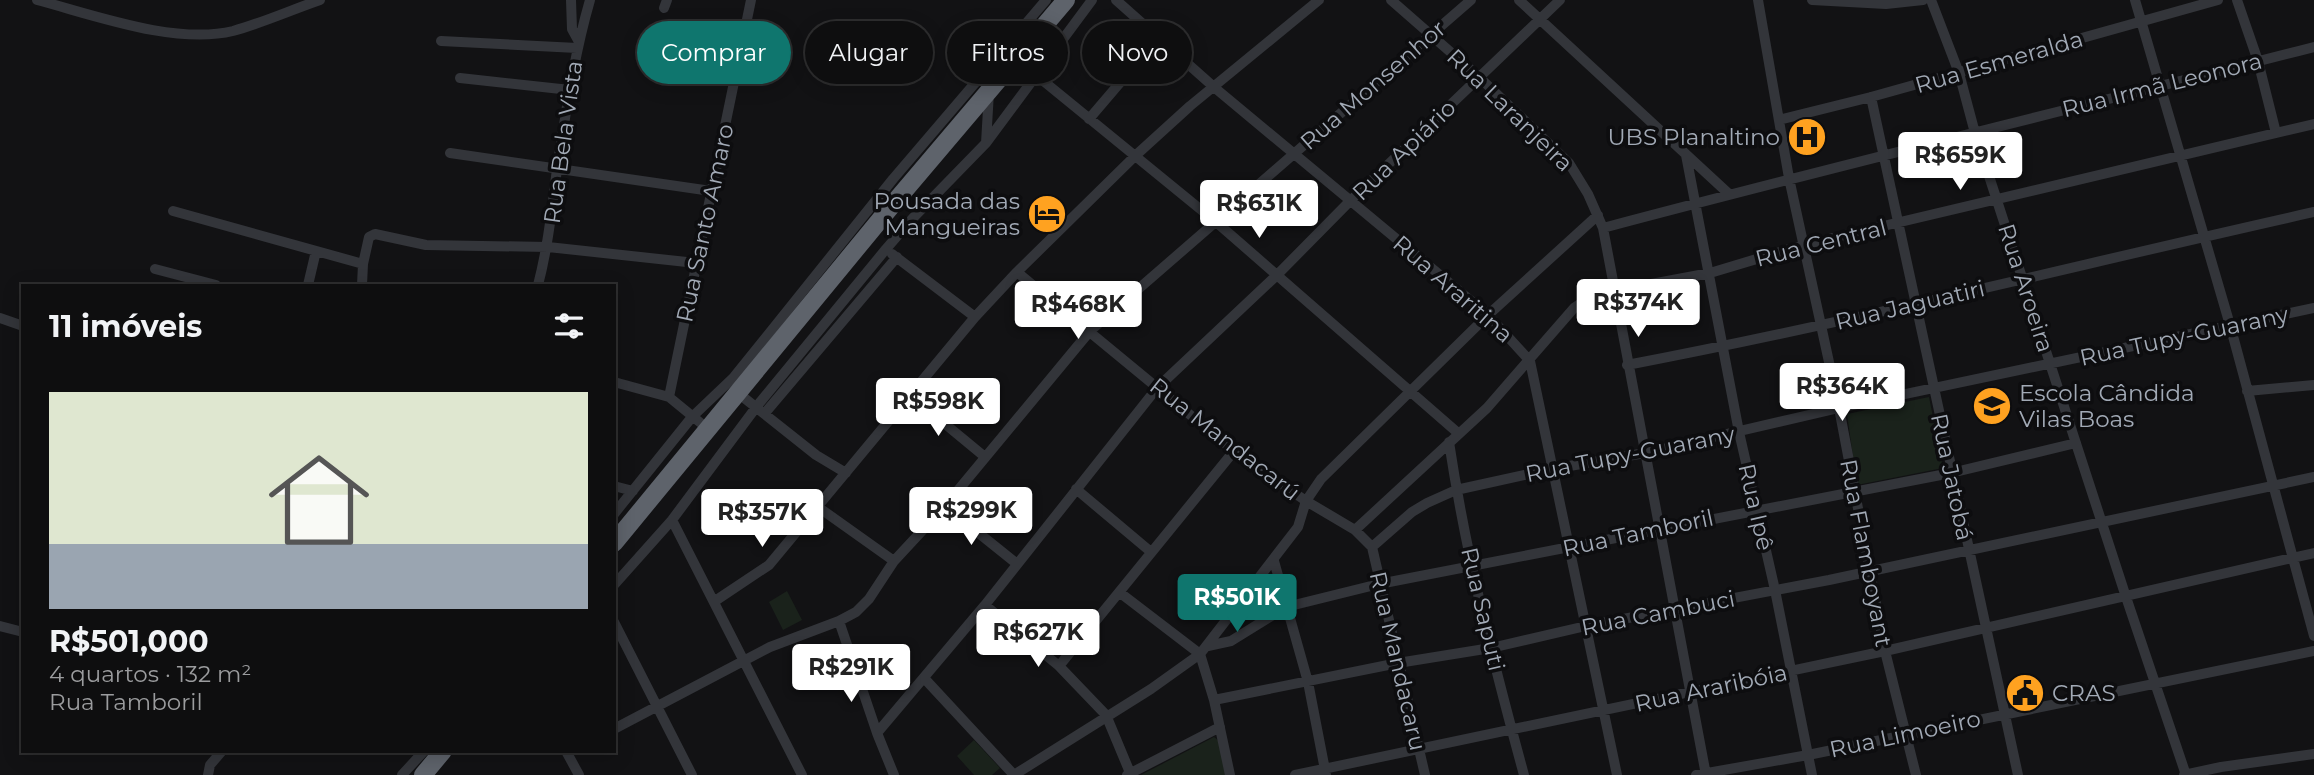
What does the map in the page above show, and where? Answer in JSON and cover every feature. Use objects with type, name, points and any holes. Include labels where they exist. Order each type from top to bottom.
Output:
[{"type":"highway","points":[[616,542],[893,204],[1066,0]]},
{"type":"highway","points":[[423,775],[441,753]]},
{"type":"street","points":[[37,0],[139,27],[215,33],[233,31],[320,0]]},
{"type":"street","points":[[441,41],[577,44],[572,29],[571,0]]},
{"type":"street","name":"Rua Bela Vista","points":[[538,284],[548,247],[577,44],[590,0]]},
{"type":"street","name":"Rua Santo Amaro","points":[[669,397],[751,0]]},
{"type":"street","points":[[616,512],[692,417],[734,377],[893,178],[1046,0]]},
{"type":"street","points":[[1068,32],[1092,0]]},
{"type":"street","name":"Rua Araritina","points":[[1116,0],[1140,21]]},
{"type":"street","points":[[715,600],[769,565],[975,317],[1017,272],[1190,106],[1319,0]]},
{"type":"street","name":"Rua Laranjeira","points":[[1391,0],[1479,77],[1569,163],[1598,215],[1603,228],[1660,529],[1702,774]]},
{"type":"street","name":"Rua Monsenhor","points":[[616,728],[771,647],[856,612],[869,599],[894,561],[945,506],[1090,331],[1471,0]]},
{"type":"street","points":[[1519,0],[1729,194]]},
{"type":"street","name":"Rua Apiário","points":[[877,733],[985,605],[1157,388],[1278,275],[1350,201],[1560,0]]},
{"type":"street","name":"Rua Flamboyant","points":[[1758,0],[1789,178],[1839,408],[1885,652],[1916,775]]},
{"type":"street","points":[[1812,0],[1886,4],[1923,0]]},
{"type":"street","name":"Rua Aroeira","points":[[1931,0],[1959,73],[1975,133],[2186,775]]},
{"type":"street","points":[[2135,0],[2230,325],[2314,636]]},
{"type":"street","name":"Rua Esmeralda","points":[[1779,120],[1959,73],[2218,0]]},
{"type":"street","points":[[2237,0],[2258,61],[2276,133]]},
{"type":"street","name":"Rua Irmã Leonora","points":[[1603,228],[1789,178],[1883,157],[2160,84],[2314,47]]},
{"type":"street","name":"Rua Araritina","points":[[1192,68],[1488,315],[1530,360],[1617,775]]},
{"type":"street","points":[[460,78],[570,90]]},
{"type":"street","points":[[616,583],[672,520],[761,410],[886,249],[986,143],[1029,84]]},
{"type":"street","points":[[1047,84],[1216,222],[1458,433]]},
{"type":"street","points":[[1089,119],[1119,84]]},
{"type":"street","points":[[986,143],[989,92]]},
{"type":"street","name":"Rua Jatobá","points":[[1871,97],[2018,775]]},
{"type":"street","name":"Rua Central","points":[[1355,530],[1488,408],[1574,308],[1583,302],[1614,291],[1710,273],[1803,245],[2314,124]]},
{"type":"street","points":[[450,153],[711,191]]},
{"type":"street","name":"Rua Ipê","points":[[1686,155],[1739,432],[1812,775]]},
{"type":"street","points":[[893,204],[912,219]]},
{"type":"street","points":[[173,211],[363,264]]},
{"type":"street","name":"Rua Jaguatiri","points":[[1627,365],[1821,326],[2314,212]]},
{"type":"street","points":[[1306,501],[1321,479],[1410,391],[1488,315],[1598,215]]},
{"type":"street","points":[[362,284],[363,264],[369,237],[373,234],[426,245],[548,247],[696,263]]},
{"type":"street","points":[[886,249],[975,317]]},
{"type":"street","points":[[308,284],[316,251]]},
{"type":"street","points":[[761,410],[897,257]]},
{"type":"street","points":[[155,269],[212,284]]},
{"type":"street","name":"Rua Mandacarú","points":[[1017,272],[1234,451],[1306,501],[1355,530],[1372,547]]},
{"type":"street","name":"Rua Tupy-Guarany","points":[[1372,547],[1412,512],[1456,490],[1552,469],[1645,453],[1839,408],[2314,309]]},
{"type":"street","points":[[0,318],[21,325]]},
{"type":"street","points":[[616,383],[669,397],[708,429]]},
{"type":"street","points":[[2247,391],[2314,385]]},
{"type":"street","points":[[738,393],[816,455],[846,473]]},
{"type":"street","points":[[910,395],[985,457]]},
{"type":"street","name":"Rua Saputi","points":[[1449,442],[1456,490],[1491,648],[1524,775]]},
{"type":"street","name":"Rua Tamboril","points":[[1208,646],[1226,643],[1286,607],[1380,584],[1951,473],[2076,443]]},
{"type":"street","points":[[1059,666],[1234,451]]},
{"type":"street","name":"Rua Cambuci","points":[[1214,700],[1398,663],[1491,648],[1586,626],[1869,571],[2314,477]]},
{"type":"street","points":[[616,487],[633,491]]},
{"type":"street","points":[[1076,489],[1151,552]]},
{"type":"street","name":"Rua Tamboril","points":[[1014,775],[1151,689],[1200,654],[1298,527],[1306,501]]},
{"type":"street","points":[[945,506],[1016,563]]},
{"type":"street","points":[[818,507],[894,561]]},
{"type":"street","points":[[672,520],[715,600],[742,662],[802,775]]},
{"type":"street","name":"Rua Mandacaru","points":[[1372,547],[1425,775]]},
{"type":"street","name":"Rua Araribóia","points":[[1295,775],[1326,772],[1790,670],[1885,652],[2314,553]]},
{"type":"street","points":[[1274,561],[1308,682],[1326,772]]},
{"type":"street","points":[[1119,592],[1200,654],[1214,700],[1230,775]]},
{"type":"street","points":[[985,605],[1059,666],[1106,715],[1129,775],[1220,727]]},
{"type":"street","points":[[839,621],[894,775]]},
{"type":"street","points":[[0,626],[21,631]]},
{"type":"street","points":[[616,626],[692,775]]},
{"type":"street","name":"Rua Limoeiro","points":[[1702,774],[1808,755],[2314,651]]},
{"type":"street","points":[[924,678],[1014,775]]},
{"type":"street","points":[[209,770],[221,753]]},
{"type":"street","points":[[402,775],[422,753]]},
{"type":"street","points":[[568,753],[579,775]]},
{"type":"street","points":[[2186,775],[2221,767],[2314,754]]},
{"type":"street","points":[[2221,767],[2237,775]]},
{"type":"shaded area","points":[[1929,397],[1943,468],[1857,485],[1847,414]]},
{"type":"shaded area","points":[[787,591],[802,620],[783,630],[769,602]]},
{"type":"shaded area","points":[[1214,737],[1219,741],[1227,775],[1141,775]]},
{"type":"shaded area","points":[[974,740],[1000,768],[992,775],[974,775],[957,756]]},
{"type":"place","name":"UBS Planaltino","points":[[1807,137]]},
{"type":"place","name":"Pousada das Mangueiras","points":[[1047,214]]},
{"type":"place","name":"Escola Cândida Vilas Boas","points":[[1992,406]]},
{"type":"place","name":"CRAS","points":[[2025,693]]}]
